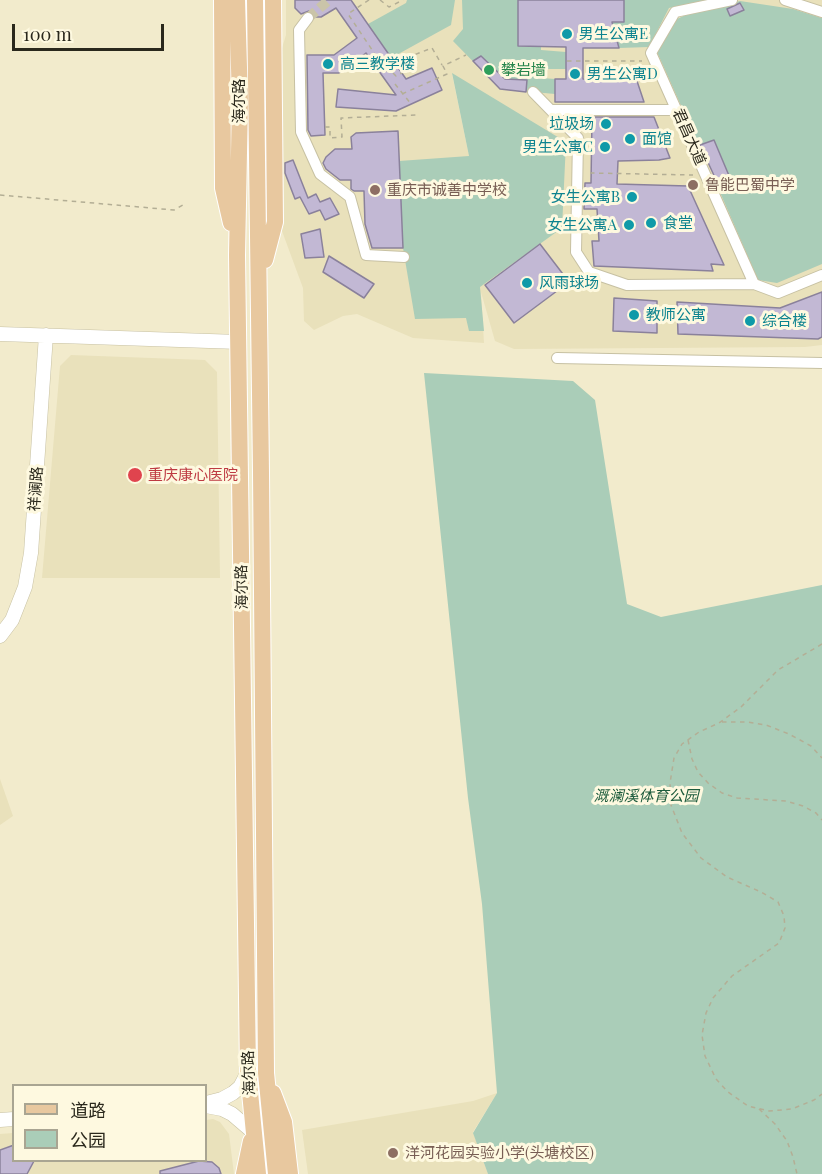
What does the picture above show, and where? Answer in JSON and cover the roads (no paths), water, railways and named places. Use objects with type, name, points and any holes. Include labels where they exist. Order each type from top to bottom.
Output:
[{"type":"main road","points":[[222,0],[223,188],[237,255]]},
{"type":"main road","name":"海尔路","points":[[237,0],[240,101],[237,255],[248,1072],[258,1174]]},
{"type":"main road","name":"海尔路","points":[[255,0],[266,1073],[276,1174]]},
{"type":"main road","points":[[259,284],[275,222],[273,0]]},
{"type":"main road","points":[[266,1073],[284,1122],[290,1174]]},
{"type":"main road","points":[[244,1174],[253,1132]]},
{"type":"street","name":"君昌大道","points":[[732,0],[675,12],[651,53],[754,284]]},
{"type":"street","points":[[785,0],[822,12]]},
{"type":"street","points":[[809,8],[822,3]]},
{"type":"street","points":[[308,18],[299,30],[301,132],[320,174],[350,197],[366,255],[404,257]]},
{"type":"street","points":[[533,92],[578,138],[576,252],[589,272],[627,285],[754,284],[778,293],[822,275]]},
{"type":"street","points":[[551,110],[677,110]]},
{"type":"street","points":[[0,334],[239,342]]},
{"type":"street","name":"祥澜路","points":[[0,636],[12,620],[25,587],[31,553],[46,335]]},
{"type":"street","points":[[557,358],[822,363]]},
{"type":"street","points":[[207,1105],[233,1093],[248,1072]]},
{"type":"street","points":[[207,1105],[232,1114],[253,1132]]},
{"type":"tunnel","points":[[308,18],[329,0]]},
{"type":"place","name":"男生公寓E","points":[[567,34]]},
{"type":"place","name":"高三教学楼","points":[[328,64]]},
{"type":"place","name":"攀岩墙","points":[[489,70]]},
{"type":"place","name":"男生公寓D","points":[[575,74]]},
{"type":"place","name":"垃圾场","points":[[606,124]]},
{"type":"place","name":"面馆","points":[[630,139]]},
{"type":"place","name":"男生公寓C","points":[[605,147]]},
{"type":"place","name":"鲁能巴蜀中学","points":[[693,185]]},
{"type":"place","name":"重庆市诚善中学校","points":[[375,190]]},
{"type":"place","name":"女生公寓B","points":[[632,197]]},
{"type":"place","name":"食堂","points":[[651,223]]},
{"type":"place","name":"女生公寓A","points":[[629,225]]},
{"type":"place","name":"风雨球场","points":[[527,283]]},
{"type":"place","name":"教师公寓","points":[[634,315]]},
{"type":"place","name":"综合楼","points":[[750,321]]},
{"type":"place","name":"重庆康心医院","points":[[135,475]]},
{"type":"place","name":"洋河花园实验小学(头塘校区)","points":[[393,1153]]},
{"type":"park label","name":"溉澜溪体育公园","points":[[646,796]]}]
